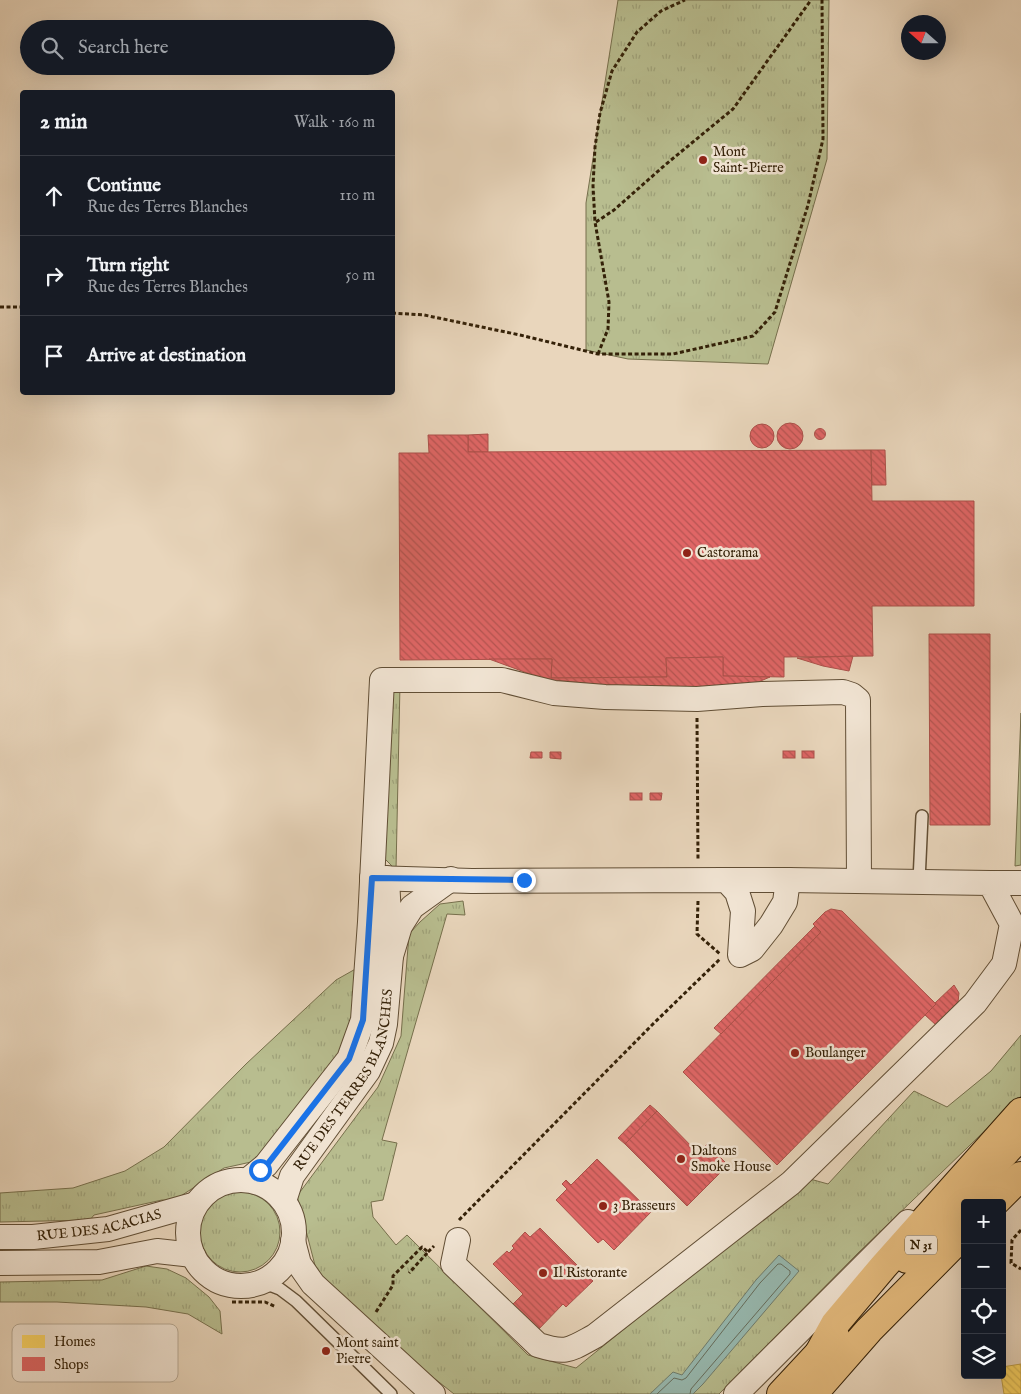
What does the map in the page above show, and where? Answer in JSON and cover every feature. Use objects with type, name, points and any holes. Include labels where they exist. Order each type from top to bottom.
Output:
[{"type":"main road","points":[[819,1353],[835,1324],[882,1267],[1021,1112]]},
{"type":"main road","name":"N 31","points":[[781,1394],[1021,1136]]},
{"type":"main road","points":[[998,1199],[1019,1178]]},
{"type":"main road","name":"N 31","points":[[813,1394],[869,1330],[961,1237]]},
{"type":"street","points":[[391,956],[379,878],[382,680],[502,680],[554,693],[605,697],[697,700],[762,694],[843,692],[852,695],[858,700],[859,881]]},
{"type":"street","points":[[379,878],[1021,882]]},
{"type":"street","name":"RUE DES TERRES BLANCHES","points":[[248,1180],[266,1166],[349,1059],[363,1020],[379,878]]},
{"type":"street","points":[[391,956],[400,926],[412,907],[451,879]]},
{"type":"street","points":[[726,880],[736,892],[743,911],[740,954],[752,949],[771,925],[785,902],[788,880]]},
{"type":"street","points":[[450,1236],[453,1264],[538,1345],[567,1351],[595,1336],[791,1183],[975,1002],[1004,964],[1012,924],[990,883]]},
{"type":"street","name":"RUE DES TERRES BLANCHES","points":[[284,1201],[292,1176],[368,1071],[381,1043],[385,1024],[391,956]]},
{"type":"street","points":[[294,1240],[290,1253],[283,1265],[262,1282],[247,1285],[231,1285],[216,1279],[202,1269],[193,1255],[188,1238],[189,1221],[196,1204],[210,1190],[228,1181],[248,1180],[268,1187],[284,1201],[293,1220],[294,1240],[299,1264],[313,1284],[432,1394]]},
{"type":"street","points":[[736,1394],[903,1226],[933,1199],[955,1187]]},
{"type":"street","name":"RUE DES ACACIAS","points":[[0,1237],[33,1237],[108,1229],[196,1204]]},
{"type":"street","name":"RUE DES ACACIAS","points":[[0,1263],[99,1262],[157,1251],[193,1255]]},
{"type":"lane","points":[[919,881],[922,816]]},
{"type":"lane","points":[[262,1282],[280,1289],[296,1301],[391,1394]]},
{"type":"path","points":[[598,354],[608,329],[609,302],[595,222],[595,147],[600,113],[612,71],[637,32],[661,11],[684,0]]},
{"type":"path","points":[[595,222],[614,210],[733,109],[811,0]]},
{"type":"path","points":[[395,312],[424,315],[598,354],[673,354],[753,336],[774,312],[808,204],[823,139],[822,0]]},
{"type":"path","points":[[0,307],[20,307]]},
{"type":"path","points":[[409,1273],[428,1252],[450,1236],[653,1024],[722,957],[697,934],[697,700]]},
{"type":"path","points":[[1021,1230],[1012,1240],[1011,1263],[1021,1269]]},
{"type":"path","points":[[373,1315],[393,1285],[393,1276],[422,1247],[428,1252]]},
{"type":"green space","points":[[618,0],[829,0],[827,159],[768,364],[628,359],[586,350],[586,203]]},
{"type":"green space","points":[[400,684],[396,870],[382,856],[390,696]]},
{"type":"green space","points":[[1021,713],[1021,865],[1015,866]]},
{"type":"green space","points":[[463,901],[465,915],[447,914],[382,1140],[397,1143],[383,1200],[371,1202],[373,1217],[396,1245],[407,1235],[528,1355],[576,1368],[810,1179],[828,1184],[914,1091],[947,1107],[991,1071],[1021,1035],[1021,1096],[858,1253],[719,1394],[454,1394],[420,1367],[317,1273],[297,1196],[378,1087],[401,1036],[409,934],[440,904]]},
{"type":"green space","points":[[359,967],[353,1022],[340,1061],[269,1148],[251,1162],[224,1168],[173,1201],[162,1200],[94,1215],[90,1220],[0,1222],[0,1193],[73,1188],[125,1171],[164,1147],[246,1064],[336,980]]},
{"type":"green space","points":[[240,1192],[255,1195],[268,1204],[277,1217],[280,1232],[277,1247],[268,1260],[255,1269],[240,1272],[225,1269],[212,1260],[203,1247],[200,1232],[203,1217],[212,1204],[225,1195]]},
{"type":"green space","points":[[146,1266],[167,1269],[186,1278],[209,1297],[220,1311],[222,1334],[188,1314],[146,1307],[57,1302],[0,1302],[0,1282],[102,1280]]},
{"type":"water","points":[[779,1255],[799,1271],[703,1384],[693,1394],[650,1394],[673,1372],[682,1375],[756,1280]]},
{"type":"building: Homes","points":[[1021,1364],[1021,1394],[1004,1394],[1002,1379],[1006,1379],[1006,1366]]},
{"type":"building: Shops","points":[[790,423],[799,427],[803,436],[799,445],[790,449],[781,445],[777,436],[781,427]]},
{"type":"building: Shops","points":[[757,424],[767,424],[774,431],[774,441],[767,448],[757,448],[750,441],[750,431]]},
{"type":"building: Shops","points":[[818,429],[822,429],[825,434],[824,438],[818,439],[815,436],[815,432]]},
{"type":"building: Shops","points":[[488,434],[488,452],[468,452],[468,435]]},
{"type":"building: Shops","name":"Castorama","points":[[428,435],[468,435],[468,452],[871,450],[872,501],[974,501],[974,606],[872,606],[873,656],[784,657],[784,677],[723,676],[723,657],[666,658],[667,677],[551,678],[552,659],[400,660],[399,453],[429,453]]},
{"type":"building: Shops","points":[[871,450],[885,450],[886,485],[872,485]]},
{"type":"building: Shops","points":[[929,634],[990,634],[990,825],[930,825]]},
{"type":"building: Shops","points":[[853,656],[849,671],[797,658]]},
{"type":"building: Shops","points":[[723,657],[723,676],[770,677],[756,683],[699,689],[613,686],[555,680],[530,674],[489,659],[552,659],[551,678],[667,677],[666,658]]},
{"type":"building: Shops","points":[[783,751],[795,751],[795,758],[783,758]]},
{"type":"building: Shops","points":[[802,751],[814,751],[814,758],[802,758]]},
{"type":"building: Shops","points":[[531,752],[542,752],[542,758],[530,758]]},
{"type":"building: Shops","points":[[550,752],[561,752],[561,759],[550,758]]},
{"type":"building: Shops","points":[[630,793],[642,793],[642,800],[630,800]]},
{"type":"building: Shops","points":[[650,793],[662,793],[661,800],[650,800]]},
{"type":"building: Shops","name":"Boulanger","points":[[831,909],[842,911],[936,1004],[777,1165],[683,1072],[821,932],[813,924],[825,912]]},
{"type":"building: Shops","points":[[815,926],[821,932],[721,1034],[714,1028]]},
{"type":"building: Shops","points":[[954,985],[959,993],[958,1002],[936,1025],[925,1015]]},
{"type":"building: Shops","points":[[650,1105],[657,1111],[625,1144],[618,1138]]},
{"type":"building: Shops","name":"Daltons Smoke House","points":[[657,1111],[698,1153],[707,1144],[728,1165],[687,1206],[625,1144]]},
{"type":"building: Shops","name":"3 Brasseurs","points":[[597,1159],[651,1212],[614,1250],[603,1239],[598,1243],[556,1200],[567,1189],[562,1184],[566,1180],[571,1185]]},
{"type":"building: Shops","name":"Il Ristorante","points":[[540,1228],[593,1281],[566,1307],[563,1304],[536,1332],[510,1307],[523,1294],[493,1264],[507,1251],[509,1253],[514,1248],[512,1246],[525,1232],[530,1237]]},
{"type":"place","name":"Mont Saint-Pierre","points":[[703,160]]},
{"type":"place","name":"Castorama","points":[[687,553]]},
{"type":"place","name":"Boulanger","points":[[795,1053]]},
{"type":"place","name":"Daltons Smoke House","points":[[681,1159]]},
{"type":"place","name":"3 Brasseurs","points":[[603,1206]]},
{"type":"place","name":"Il Ristorante","points":[[543,1273]]},
{"type":"place","name":"Mont saint Pierre","points":[[326,1351]]},
{"type":"route","points":[[260,1170],[266,1166],[349,1059],[363,1020],[372,878],[524,880]]}]
